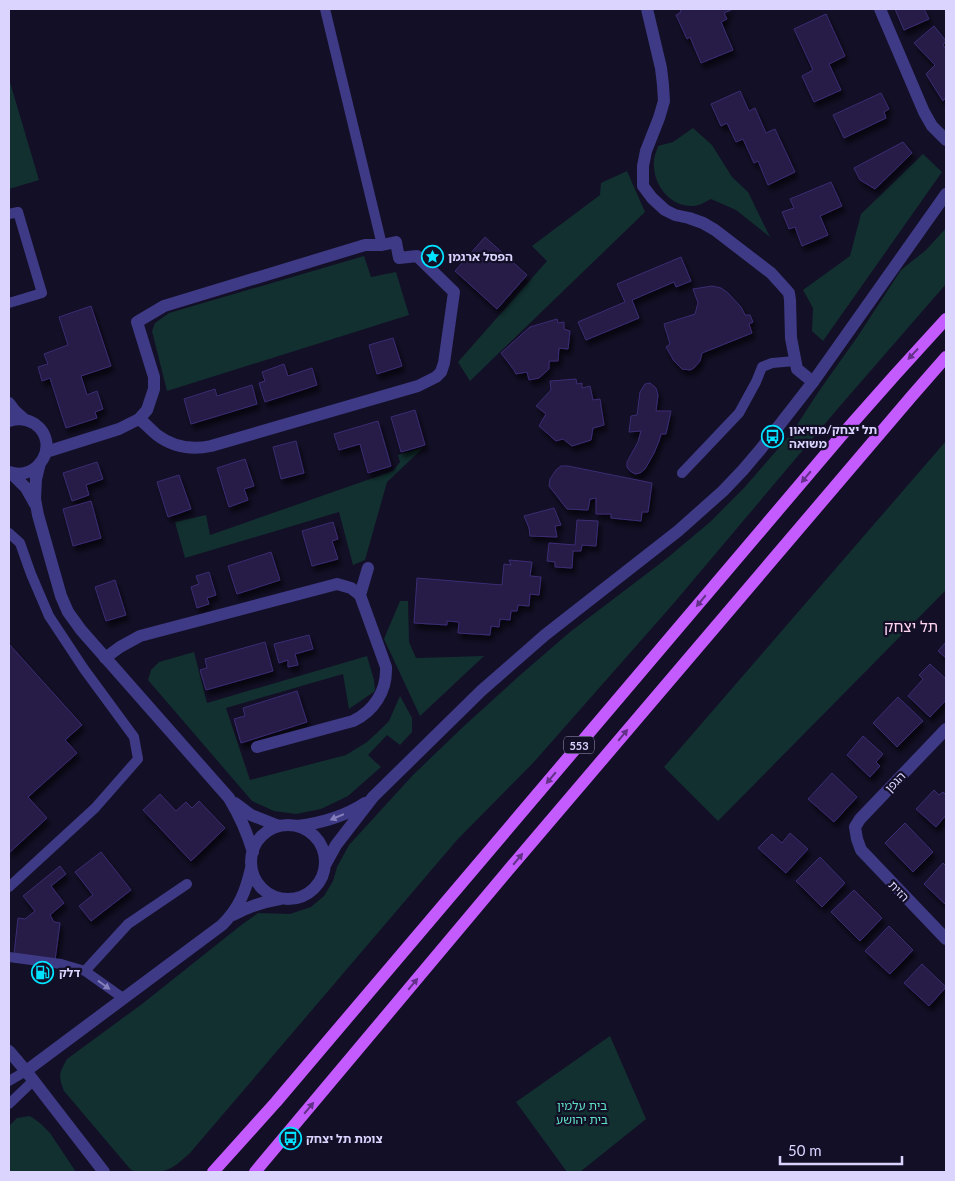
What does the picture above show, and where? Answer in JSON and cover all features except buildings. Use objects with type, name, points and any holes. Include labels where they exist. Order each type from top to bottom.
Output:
[{"type":"main road","name":"553","points":[[217,1168],[276,1102],[841,436],[946,318]]},
{"type":"main road","name":"553","points":[[255,1172],[511,867],[946,357]]},
{"type":"main road","points":[[206,1172],[217,1168]]},
{"type":"street","points":[[647,9],[661,68],[664,101],[646,151],[643,166],[643,186],[665,210],[703,223],[715,230],[771,273],[789,293],[791,338],[797,368],[812,382]]},
{"type":"street","points":[[880,9],[924,112],[932,126],[946,140]]},
{"type":"street","points":[[30,1076],[123,998],[231,916],[244,908],[260,902],[294,899],[305,895],[315,887],[322,877],[325,865],[336,844],[373,797],[481,691],[566,618],[678,532],[723,491],[760,450],[812,382],[946,194]]},
{"type":"street","points":[[10,472],[24,473],[31,471],[43,458],[119,430],[139,419],[147,410],[154,389],[154,377],[137,322],[164,306],[365,245],[382,246],[396,242],[399,258],[417,256],[454,292],[442,372],[418,386],[200,448],[188,448],[164,440],[139,419]]},
{"type":"street","points":[[9,403],[25,420]]},
{"type":"street","points":[[9,421],[18,419],[32,422],[42,432],[46,445],[36,479],[36,506],[61,596],[68,612],[105,658],[229,798],[248,833],[252,852]]},
{"type":"street","points":[[10,472],[26,488],[36,506]]},
{"type":"street","points":[[360,595],[368,568]]},
{"type":"street","points":[[105,658],[140,636],[337,584],[351,588],[360,595],[386,667],[384,687],[379,699],[369,710],[353,721],[257,747]]},
{"type":"street","name":"הגפן","points":[[856,839],[855,827],[860,819],[946,729]]},
{"type":"street","points":[[296,826],[331,820],[356,809],[373,797]]},
{"type":"street","points":[[229,798],[251,815],[279,826]]},
{"type":"street","points":[[231,916],[244,894],[251,868],[254,846],[268,830],[290,825],[302,827],[319,841],[324,853],[325,865]]},
{"type":"street","name":"הזית","points":[[856,839],[861,850],[946,940]]},
{"type":"street","points":[[251,868],[254,878],[260,887],[282,899]]},
{"type":"street","points":[[9,1050],[104,1172]]},
{"type":"lane","points":[[325,9],[382,246]]},
{"type":"lane","points":[[9,214],[18,212],[42,293],[9,303]]},
{"type":"lane","points":[[682,473],[739,413],[762,367],[772,363],[795,360]]},
{"type":"lane","points":[[9,534],[20,543],[49,616],[84,669],[134,737],[138,760],[95,808],[9,887]]},
{"type":"lane","points":[[85,970],[128,924],[187,884]]},
{"type":"lane","points":[[9,957],[62,964],[85,970],[123,998]]},
{"type":"lane","points":[[9,1081],[30,1076]]},
{"type":"lane","points":[[9,1104],[30,1076]]},
{"type":"green space","points":[[9,79],[39,180],[9,189]]},
{"type":"green space","points":[[693,128],[712,145],[732,177],[748,192],[770,237],[736,210],[711,199],[698,205],[684,205],[670,198],[659,185],[654,169],[654,159],[658,146],[673,142]]},
{"type":"green space","points":[[923,154],[942,172],[823,341],[812,331],[813,308],[803,290],[850,256],[861,214]]},
{"type":"green space","points":[[627,171],[645,212],[470,381],[458,362],[547,261],[532,246],[600,195],[601,183]]},
{"type":"green space","points":[[946,228],[946,284],[840,406],[674,603],[533,763],[457,840],[190,1153],[167,1170],[145,1172],[131,1170],[64,1091],[60,1075],[67,1059],[142,1004],[258,913],[290,914],[311,907],[324,896],[349,845],[413,775],[519,676],[570,632],[666,559],[710,522],[743,489],[791,434],[901,270],[926,250]]},
{"type":"green space","points":[[364,256],[371,277],[396,272],[409,315],[167,391],[152,331],[155,323],[169,313]]},
{"type":"green space","points":[[946,441],[946,590],[718,821],[664,767]]},
{"type":"green space","points":[[423,448],[387,482],[365,560],[353,565],[339,512],[185,558],[175,522],[206,515],[210,535],[393,471],[400,462],[398,455]]},
{"type":"green space","points":[[400,601],[408,601],[409,642],[416,658],[484,656],[420,716],[384,639]]},
{"type":"green space","points":[[194,652],[207,703],[367,656],[375,691],[349,709],[343,674],[226,708],[250,780],[346,755],[367,742],[389,721],[400,696],[412,718],[412,732],[400,745],[387,735],[368,755],[381,767],[348,796],[321,809],[296,814],[274,811],[252,801],[148,680],[151,670],[159,662]]},
{"type":"green space","name":"בית עלמין בית יהושע","points":[[610,1036],[646,1119],[580,1172],[567,1172],[516,1102]]},
{"type":"green space","points":[[30,1116],[50,1133],[76,1172],[9,1172],[9,1126],[17,1118]]},
{"type":"place","name":"הפסל ארגמן","points":[[432,256]]},
{"type":"place","name":"תל יצחק/מוזיאון משואה","points":[[773,436]]},
{"type":"place","name":"דלק","points":[[43,972]]},
{"type":"place","name":"צומת תל יצחק","points":[[290,1138]]},
{"type":"district","name":"תל יצחק","points":[[911,626]]}]
